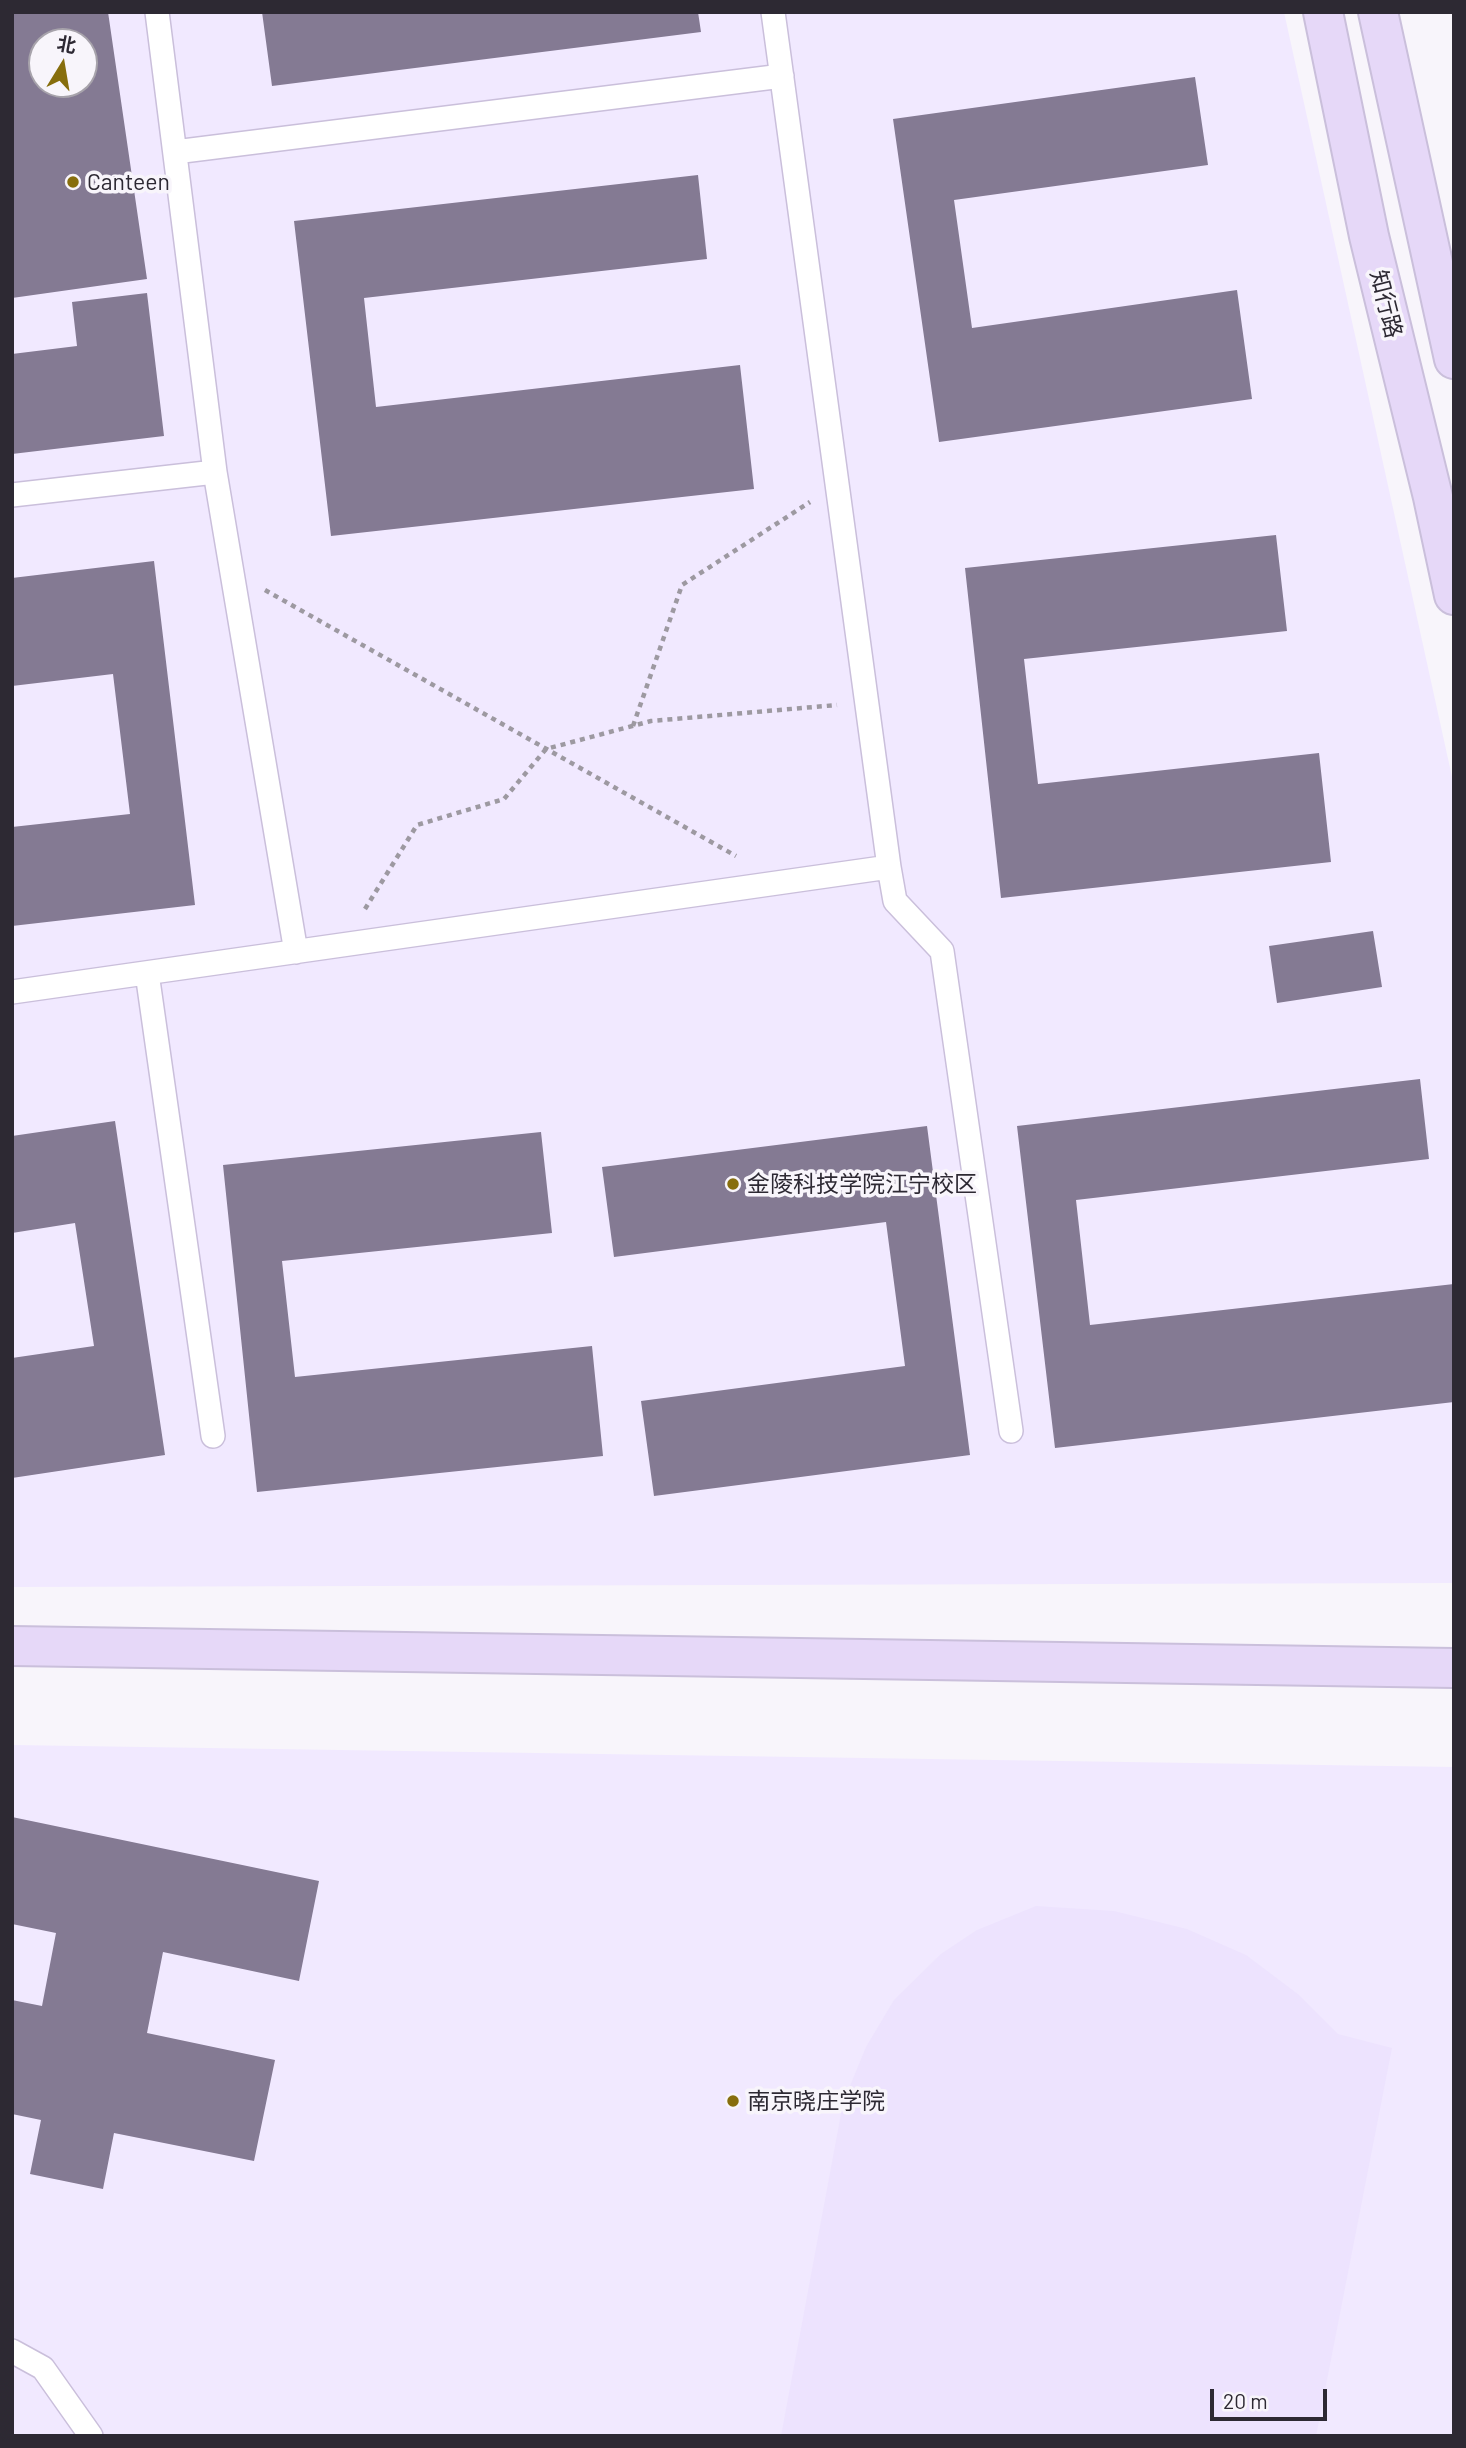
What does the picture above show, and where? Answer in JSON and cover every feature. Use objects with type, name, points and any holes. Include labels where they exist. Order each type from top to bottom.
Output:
[{"type":"street","name":"知行路","points":[[1323,12],[1369,236],[1433,497],[1454,595]]},
{"type":"street","points":[[1378,12],[1454,359]]},
{"type":"street","points":[[12,1646],[1454,1668]]},
{"type":"lane","points":[[157,12],[215,472],[296,952]]},
{"type":"lane","points":[[773,12],[889,867],[895,901],[942,951],[1011,1431]]},
{"type":"lane","points":[[175,152],[782,76]]},
{"type":"lane","points":[[12,495],[215,472]]},
{"type":"lane","points":[[12,992],[889,867]]},
{"type":"lane","points":[[147,973],[213,1437]]},
{"type":"lane","points":[[12,2351],[43,2368],[91,2436]]},
{"type":"path","points":[[633,726],[682,585],[837,484]]},
{"type":"path","points":[[231,571],[782,882]]},
{"type":"path","points":[[354,944],[366,905],[417,825],[504,799],[546,749],[652,721],[867,702]]},
{"type":"shaded area","name":"金陵科技学院江宁校区","points":[[12,12],[1284,12],[1454,786],[1454,1583],[12,1587]]},
{"type":"shaded area","name":"南京晓庄学院","points":[[12,1745],[1454,1767],[1454,2436],[12,2436]]},
{"type":"shaded area","points":[[1036,1906],[1114,1911],[1187,1929],[1246,1955],[1299,1995],[1338,2034],[1392,2048],[1316,2436],[781,2436],[843,2103],[866,2047],[894,2000],[941,1954],[977,1930]]},
{"type":"building","name":"Canteen","points":[[12,12],[108,12],[147,279],[12,298]]},
{"type":"building","points":[[262,12],[698,12],[701,32],[272,86]]},
{"type":"building","points":[[1195,77],[1208,165],[954,200],[972,328],[1237,290],[1252,399],[939,442],[893,119]]},
{"type":"building","points":[[698,175],[707,259],[364,298],[376,407],[740,365],[754,489],[331,536],[294,221]]},
{"type":"building","points":[[147,293],[164,436],[12,454],[12,354],[77,346],[72,302]]},
{"type":"building","points":[[1276,535],[1287,631],[1024,659],[1038,784],[1319,753],[1331,862],[1001,898],[965,568]]},
{"type":"building","points":[[154,561],[195,905],[12,926],[12,827],[130,814],[113,674],[12,686],[12,578]]},
{"type":"building","points":[[1373,931],[1382,987],[1277,1003],[1269,946]]},
{"type":"building","points":[[1420,1079],[1429,1159],[1076,1200],[1090,1325],[1454,1284],[1454,1402],[1055,1448],[1017,1126]]},
{"type":"building","points":[[115,1121],[165,1455],[12,1478],[12,1358],[94,1346],[75,1223],[12,1233],[12,1136]]},
{"type":"building","points":[[927,1126],[970,1455],[654,1496],[641,1401],[905,1366],[886,1222],[614,1257],[602,1167]]},
{"type":"building","points":[[541,1132],[552,1233],[282,1261],[295,1377],[592,1346],[603,1456],[257,1492],[223,1165]]},
{"type":"building","points":[[12,1817],[319,1881],[299,1981],[163,1952],[147,2033],[275,2060],[254,2161],[114,2133],[103,2189],[30,2174],[41,2120],[12,2114],[12,2000],[42,2006],[56,1933],[12,1924]]},
{"type":"place","name":"Canteen","points":[[73,182]]},
{"type":"place","name":"金陵科技学院江宁校区","points":[[733,1184]]},
{"type":"place","name":"南京晓庄学院","points":[[733,2101]]}]
